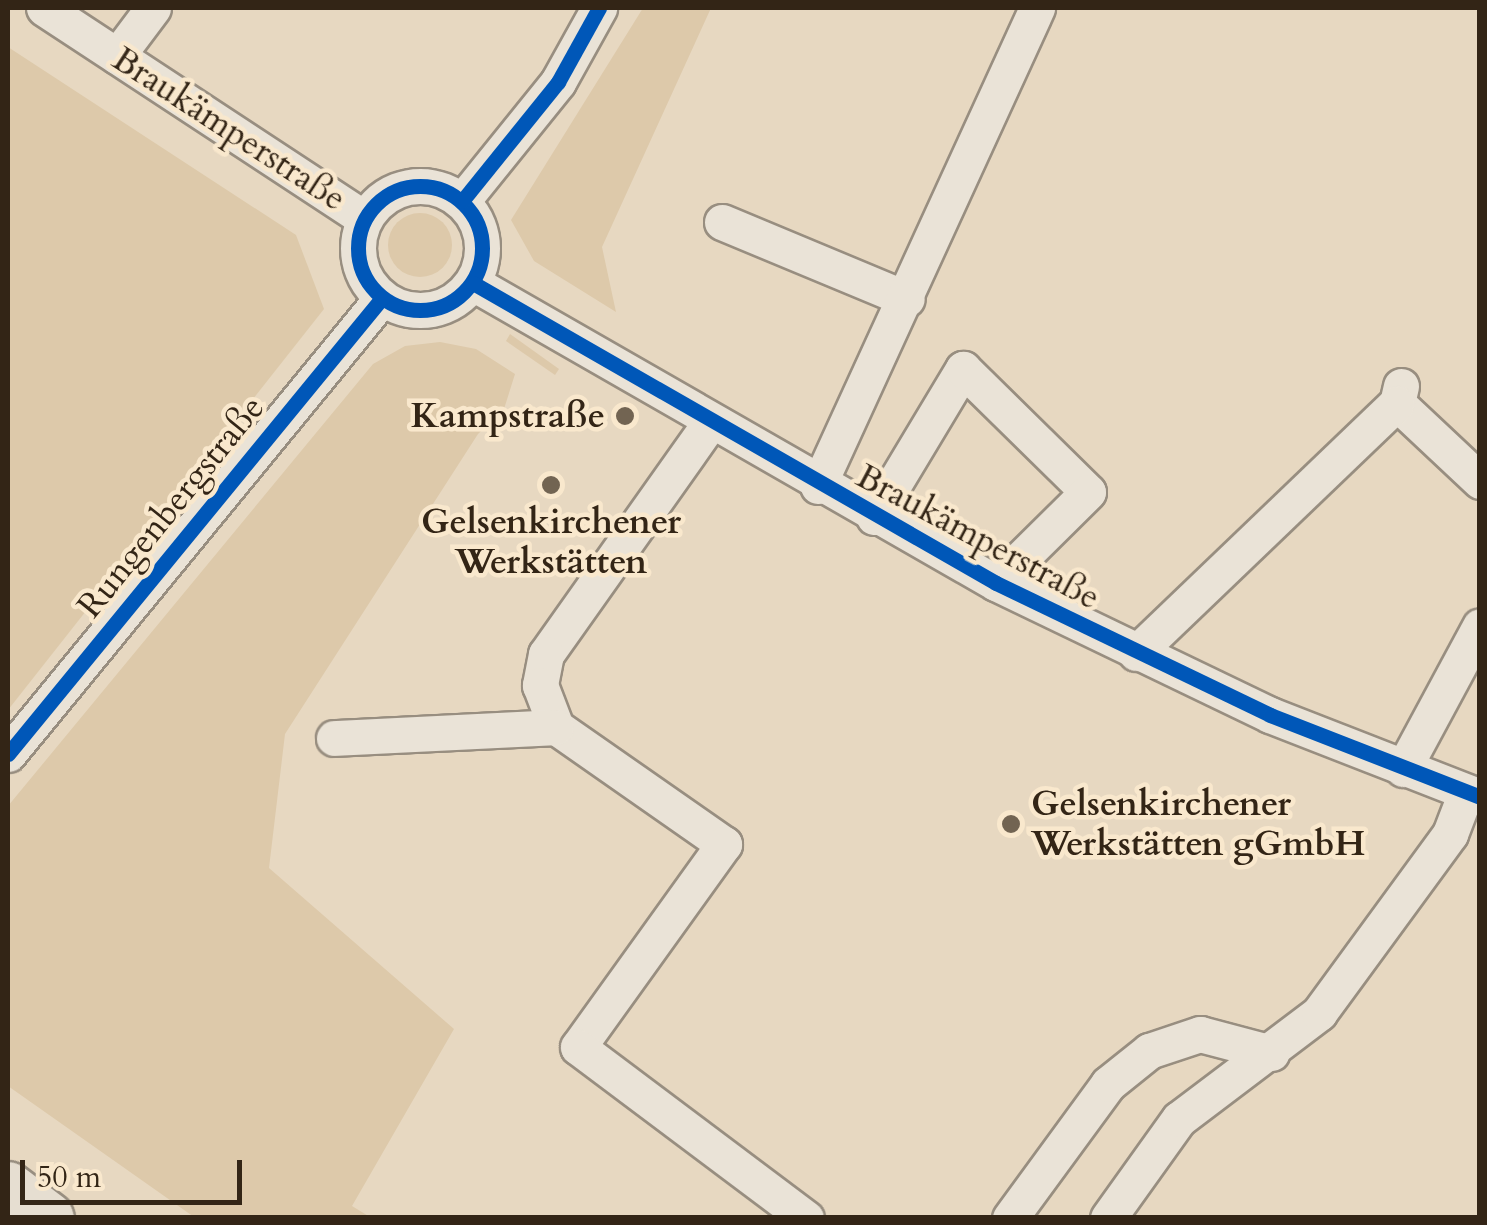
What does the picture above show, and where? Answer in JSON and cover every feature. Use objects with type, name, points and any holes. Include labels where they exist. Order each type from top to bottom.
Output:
[{"type":"highway","points":[[8,1187],[49,1218]]},
{"type":"street","name":"Braukämperstraße","points":[[44,8],[364,218]]},
{"type":"street","points":[[117,56],[153,8]]},
{"type":"street","points":[[382,298],[434,310],[473,283],[483,247],[462,201],[558,82],[599,8]]},
{"type":"street","points":[[818,486],[1038,8]]},
{"type":"street","name":"Braukämperstraße","points":[[382,298],[357,255],[364,218],[385,195],[420,184],[462,201]]},
{"type":"street","points":[[722,222],[907,299]]},
{"type":"street","name":"Braukämperstraße","points":[[473,283],[818,486],[996,583],[1136,653],[1403,769],[1473,795]]},
{"type":"street","name":"Rungenbergstraße","points":[[8,754],[382,298]]},
{"type":"street","points":[[874,517],[962,369],[1088,492],[996,583]]},
{"type":"street","points":[[1136,653],[1399,395],[1480,481]]},
{"type":"street","points":[[710,424],[546,654],[540,685],[556,727],[724,844],[578,1047],[806,1218]]},
{"type":"street","points":[[1403,769],[1480,626]]},
{"type":"street","points":[[334,738],[556,727]]},
{"type":"street","points":[[1108,1218],[1179,1120],[1272,1054],[1318,1013],[1450,834],[1473,795]]},
{"type":"street","points":[[1010,1218],[1108,1084],[1149,1051],[1200,1034],[1272,1054]]},
{"type":"shaded area","points":[[643,8],[711,8],[602,247],[616,312],[534,261],[511,220]]},
{"type":"shaded area","points":[[8,47],[296,235],[324,309],[8,710]]},
{"type":"shaded area","points":[[420,213],[443,222],[452,245],[443,268],[420,277],[397,268],[388,245],[397,222]]},
{"type":"shaded area","points":[[510,334],[559,369],[555,375],[506,341]]},
{"type":"shaded area","points":[[440,342],[476,349],[515,374],[504,409],[478,434],[285,734],[269,868],[454,1029],[352,1206],[370,1217],[194,1217],[8,1086],[8,806],[373,364],[405,346]]},
{"type":"cycle path","points":[[462,201],[558,82],[599,8]]},
{"type":"cycle path","points":[[420,186],[444,190],[464,204],[478,224],[482,248],[478,272],[464,292],[444,306],[420,310],[396,306],[376,292],[362,272],[358,248],[362,224],[376,204],[396,190],[420,186]]},
{"type":"cycle path","points":[[473,283],[996,583],[1270,715],[1480,797]]},
{"type":"cycle path","points":[[8,754],[382,298]]},
{"type":"place","name":"Kampstraße","points":[[625,416]]},
{"type":"place","name":"Gelsenkirchener Werkstätten","points":[[551,485]]},
{"type":"place","name":"Gelsenkirchener Werkstätten gGmbH","points":[[1011,824]]}]
